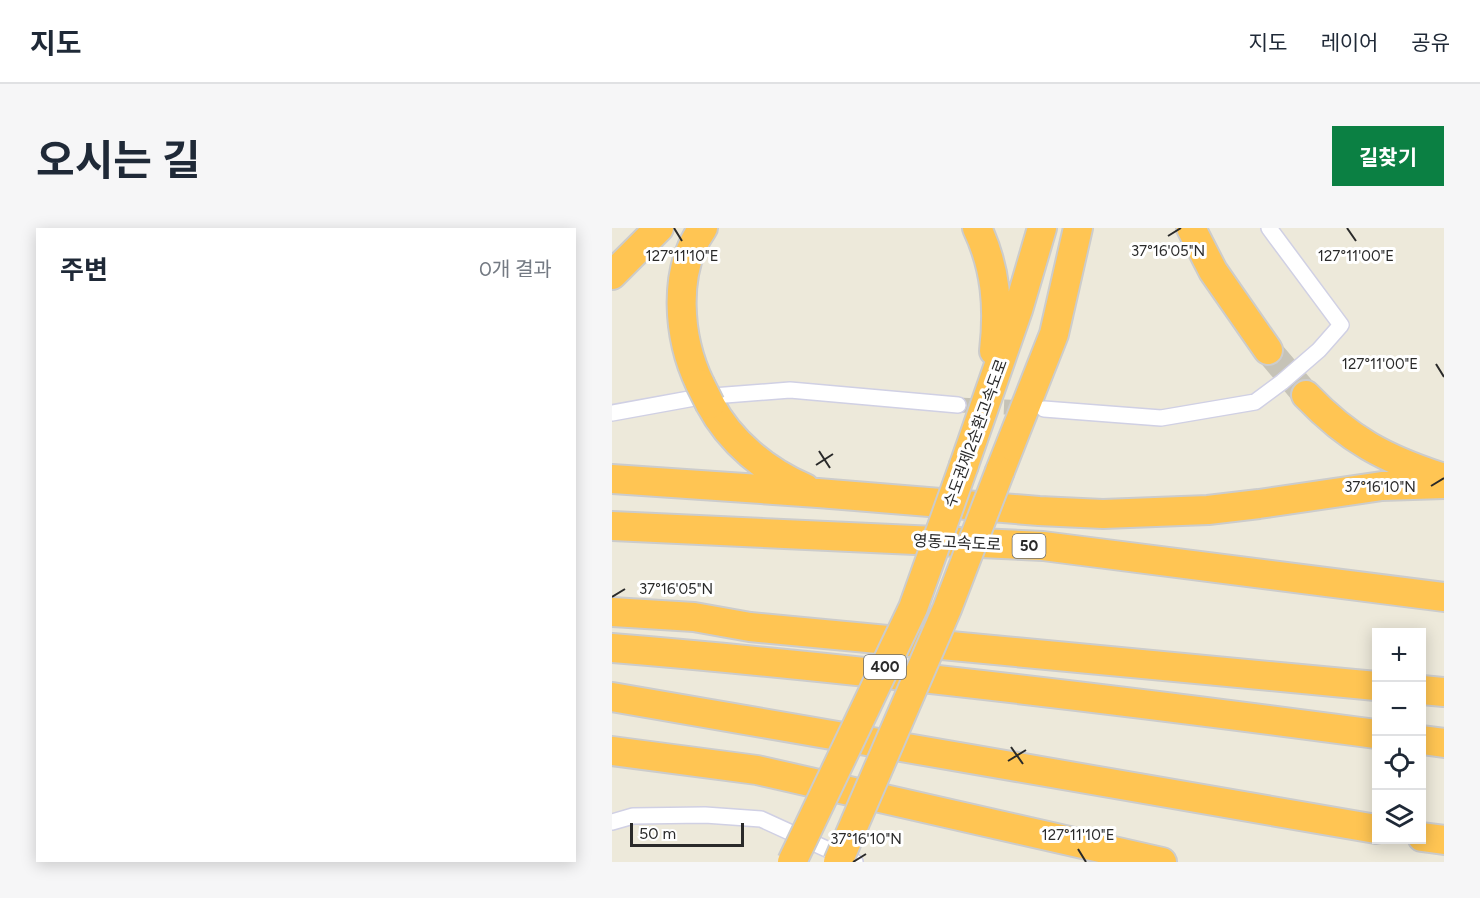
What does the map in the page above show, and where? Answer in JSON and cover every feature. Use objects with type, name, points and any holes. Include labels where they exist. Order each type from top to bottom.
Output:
[{"type":"highway","points":[[612,275],[659,228]]},
{"type":"highway","points":[[703,228],[694,240],[682,290],[683,323],[696,374],[720,423],[735,440],[776,472],[818,493]]},
{"type":"highway","points":[[977,228],[992,268],[996,299],[996,330],[989,394]]},
{"type":"highway","name":"수도권제2순환고속도로","points":[[792,862],[913,608],[1018,310],[1042,228]]},
{"type":"highway","name":"400","points":[[838,862],[947,609],[1054,334],[1078,228]]},
{"type":"highway","points":[[1191,228],[1213,271],[1268,350]]},
{"type":"highway","points":[[1305,395],[1339,427],[1359,441],[1395,461],[1444,478]]},
{"type":"highway","points":[[612,480],[1103,514],[1208,510],[1382,486],[1444,484]]},
{"type":"highway","name":"영동고속도로","points":[[612,526],[1043,546],[1444,597]]},
{"type":"highway","points":[[612,612],[694,617],[750,627],[1372,686]]},
{"type":"highway","points":[[612,648],[755,660],[1141,702],[1372,733]]},
{"type":"highway","points":[[1426,690],[1444,692]]},
{"type":"highway","points":[[612,697],[1372,828]]},
{"type":"highway","points":[[1426,741],[1444,743]]},
{"type":"highway","points":[[612,751],[757,770],[1162,862]]},
{"type":"highway","points":[[1426,838],[1444,840]]},
{"type":"street","points":[[1044,409],[1161,418],[1255,402],[1282,382],[1318,350],[1341,325],[1269,228]]},
{"type":"street","points":[[612,413],[700,397],[790,390],[958,405]]},
{"type":"street","points":[[612,822],[633,816],[705,815],[761,819],[855,862]]},
{"type":"tunnel","points":[[1268,350],[1306,395]]},
{"type":"tunnel","points":[[958,405],[1030,408]]}]
